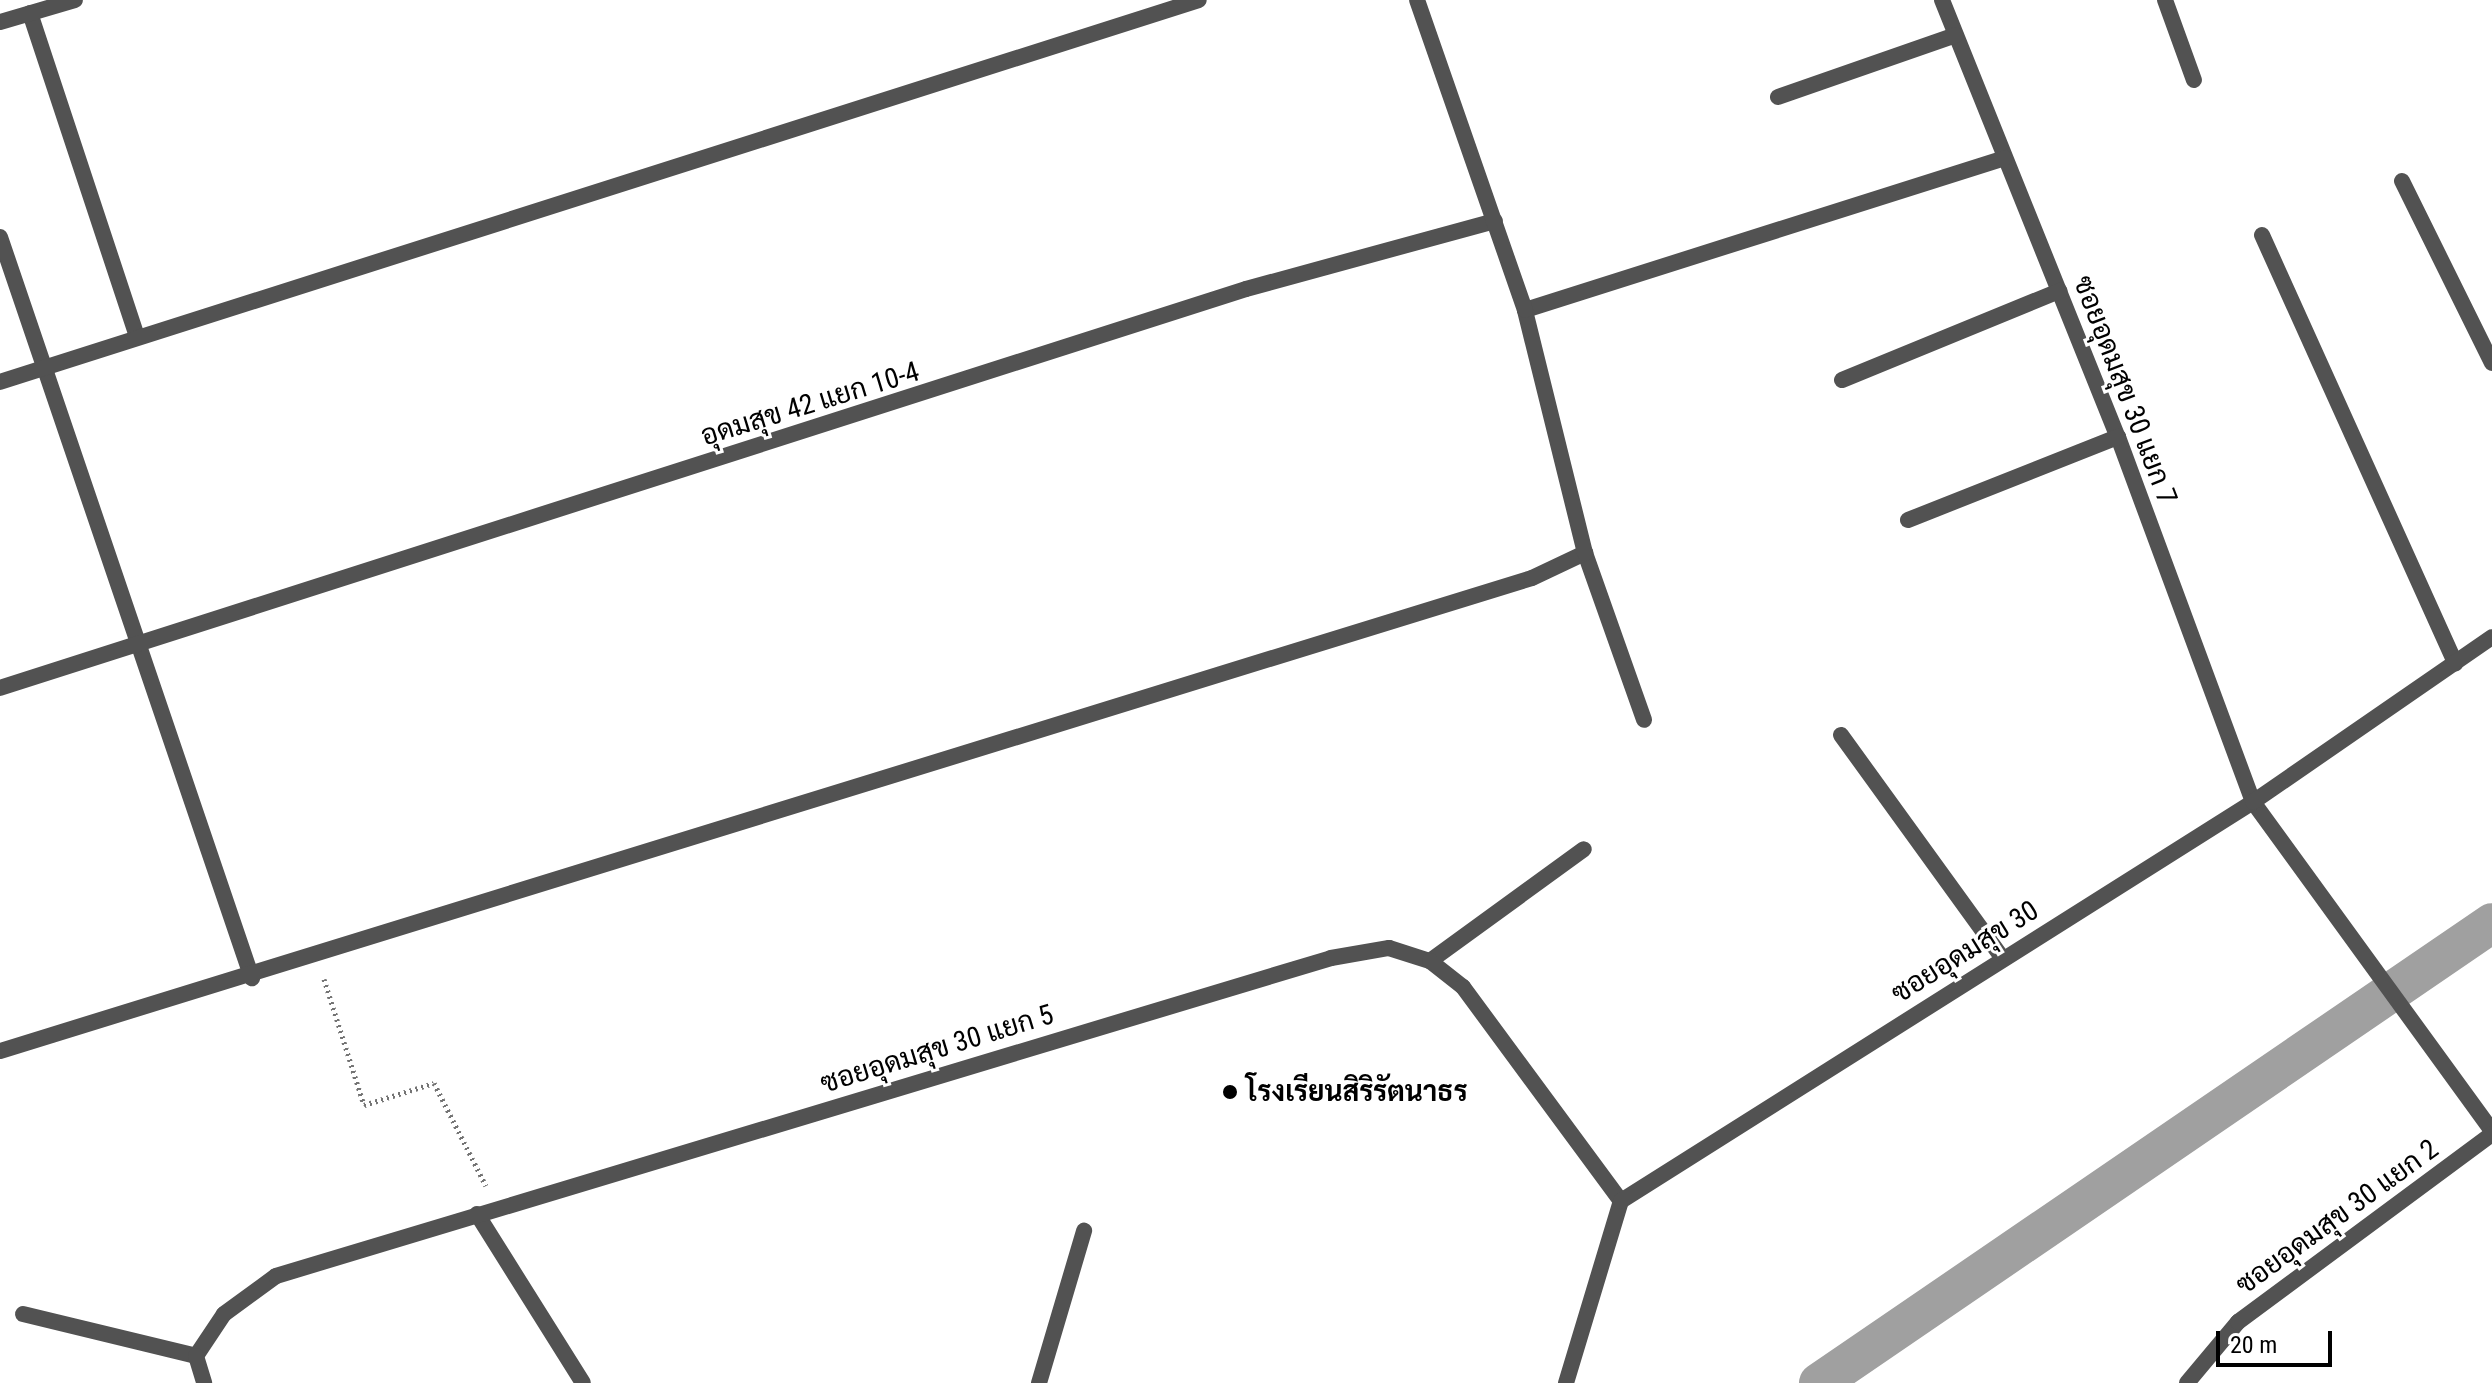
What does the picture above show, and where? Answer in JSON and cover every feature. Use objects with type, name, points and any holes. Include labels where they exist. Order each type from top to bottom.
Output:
[{"type":"street","points":[[0,22],[75,0]]},
{"type":"street","points":[[0,382],[1199,0]]},
{"type":"street","points":[[1417,0],[1525,310],[1585,553],[1644,720]]},
{"type":"street","name":"ซอยอุดมสุข 30 แยก 7","points":[[1942,0],[2118,437],[2253,802],[2492,1132]]},
{"type":"street","points":[[2165,0],[2194,80]]},
{"type":"street","points":[[30,13],[137,337]]},
{"type":"street","points":[[1778,97],[1956,35]]},
{"type":"street","points":[[1525,310],[2005,158]]},
{"type":"street","points":[[2402,181],[2492,363]]},
{"type":"street","name":"อุดมสุข 42 แยก 10-4","points":[[0,688],[141,640],[1246,289],[1495,221]]},
{"type":"street","points":[[2262,235],[2455,663]]},
{"type":"street","points":[[0,237],[39,368],[141,640],[252,978]]},
{"type":"street","points":[[1842,380],[2059,291]]},
{"type":"street","points":[[1908,520],[2118,437]]},
{"type":"street","points":[[0,1051],[318,958],[1532,578],[1585,553]]},
{"type":"street","name":"ซอยอุดมสุข 30","points":[[1621,1201],[2253,802],[2492,637]]},
{"type":"street","points":[[1841,735],[2003,959]]},
{"type":"street","points":[[1430,961],[1584,849]]},
{"type":"street","name":"ซอยอุดมสุข 30 แยก 5","points":[[196,1356],[224,1314],[276,1276],[1331,958],[1389,948],[1430,961],[1490,1021],[1621,1201]]},
{"type":"street","name":"ซอยอุดมสุข 30 แยก 2","points":[[2187,1383],[2238,1322],[2492,1132]]},
{"type":"street","points":[[1566,1383],[1621,1201]]},
{"type":"street","points":[[477,1214],[583,1383]]},
{"type":"street","points":[[1039,1383],[1084,1231]]},
{"type":"street","points":[[23,1314],[196,1356],[204,1383]]},
{"type":"path","points":[[318,958],[364,1105],[434,1083],[497,1208]]},
{"type":"waterway","points":[[1819,1383],[2492,923]]},
{"type":"place","name":"โรงเรียนสิริรัตนาธร","points":[[1230,1092]]}]
